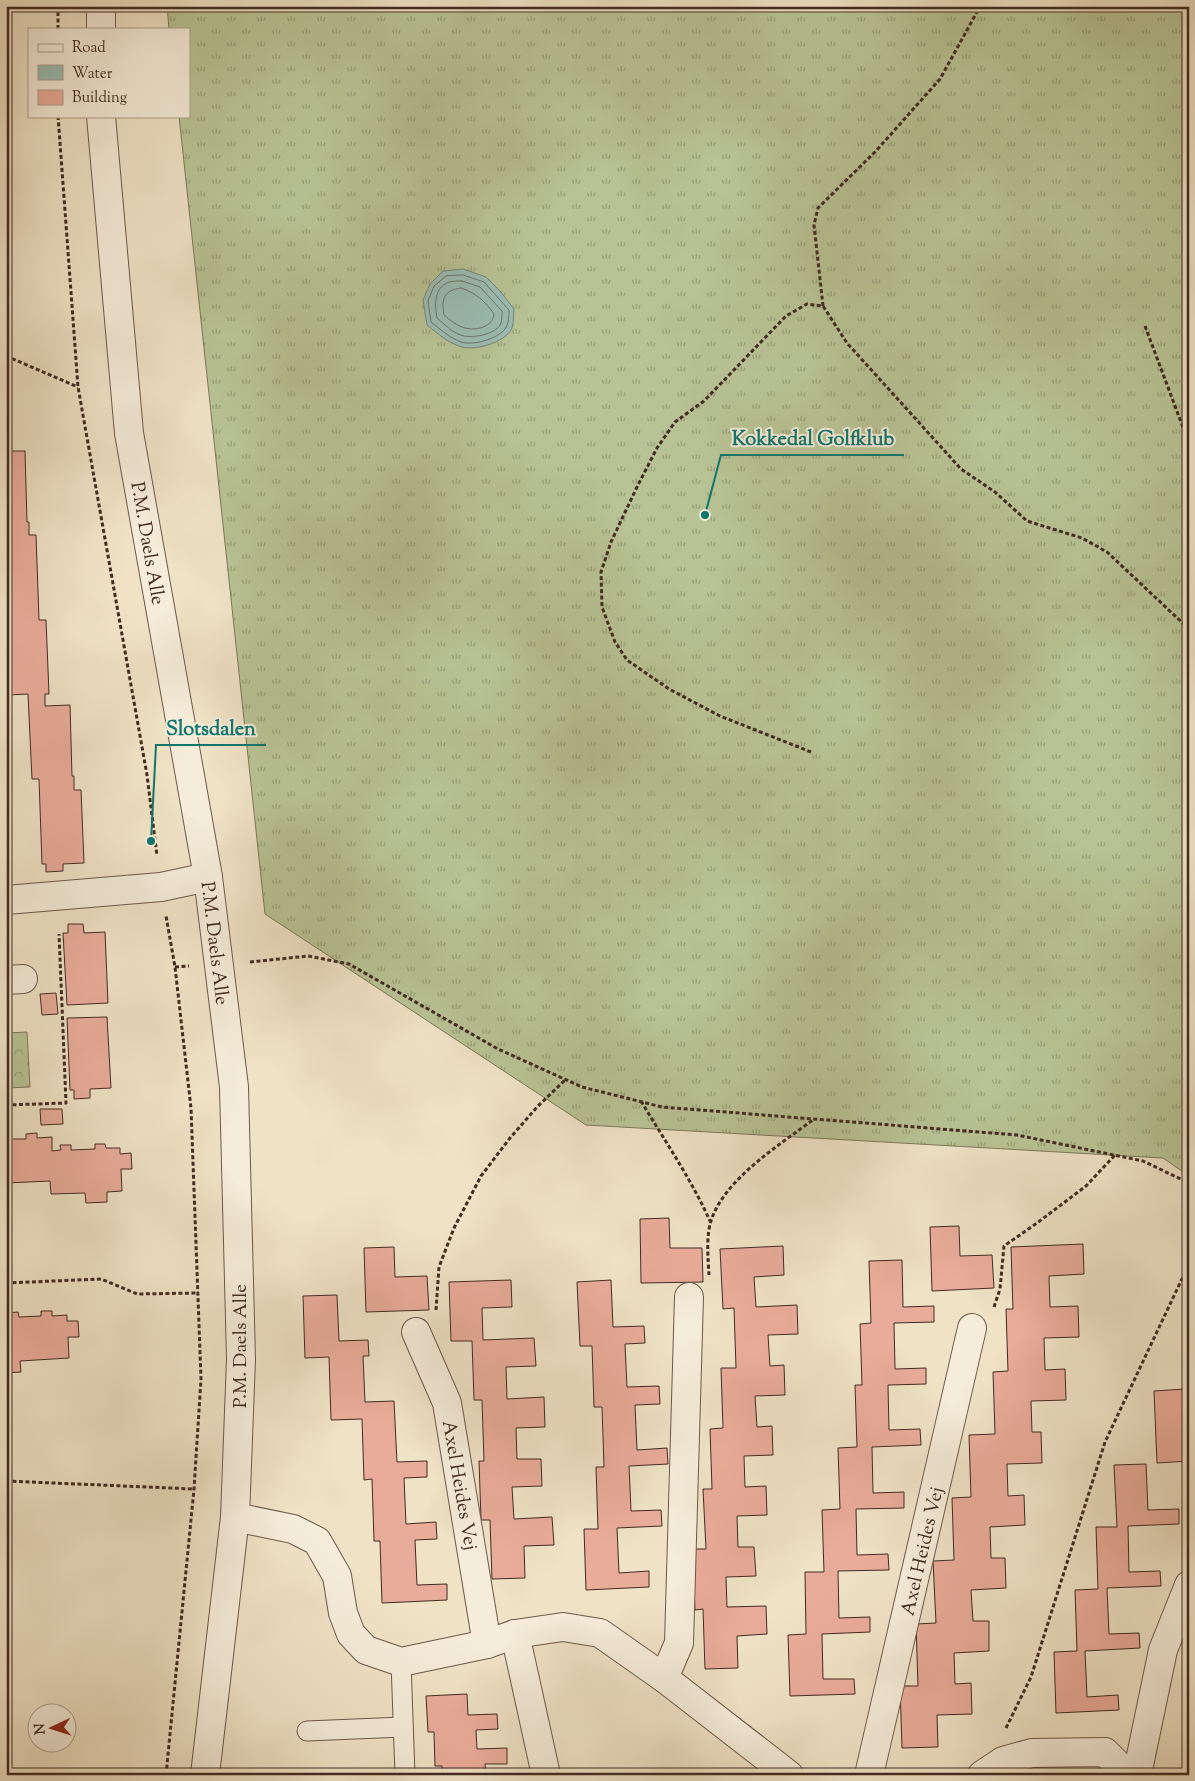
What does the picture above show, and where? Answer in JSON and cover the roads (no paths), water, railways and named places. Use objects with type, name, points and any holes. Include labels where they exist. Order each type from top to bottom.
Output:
[{"type":"street","points":[[101,6],[101,28]]},
{"type":"street","name":"P.M. Daels Alle","points":[[101,118],[129,433],[208,876],[234,1086],[241,1358],[235,1517],[205,1775]]},
{"type":"street","points":[[6,900],[160,887],[208,876]]},
{"type":"street","points":[[664,1678],[679,1643],[689,1297]]},
{"type":"street","name":"Axel Heides Vej","points":[[869,1775],[972,1328]]},
{"type":"street","name":"Axel Heides Vej","points":[[416,1332],[447,1403],[487,1644]]},
{"type":"street","points":[[235,1517],[293,1529],[317,1541],[337,1576],[343,1613],[351,1634],[366,1650],[401,1662],[487,1644],[515,1634],[563,1627],[600,1633],[664,1678],[789,1775]]},
{"type":"street","points":[[1137,1775],[1163,1650],[1189,1585]]},
{"type":"street","points":[[515,1634],[546,1775]]},
{"type":"street","points":[[993,1768],[1032,1753],[1106,1752],[1128,1775]]},
{"type":"lane","points":[[401,1662],[405,1775]]},
{"type":"lane","points":[[307,1731],[403,1727]]},
{"type":"water","points":[[463,269],[486,277],[514,309],[512,328],[509,333],[496,342],[480,347],[465,348],[446,340],[427,325],[423,300],[430,284],[443,271]]},
{"type":"place","name":"Kokkedal Golfklub","points":[[705,515]]},
{"type":"place","name":"Slotsdalen","points":[[151,841]]}]
